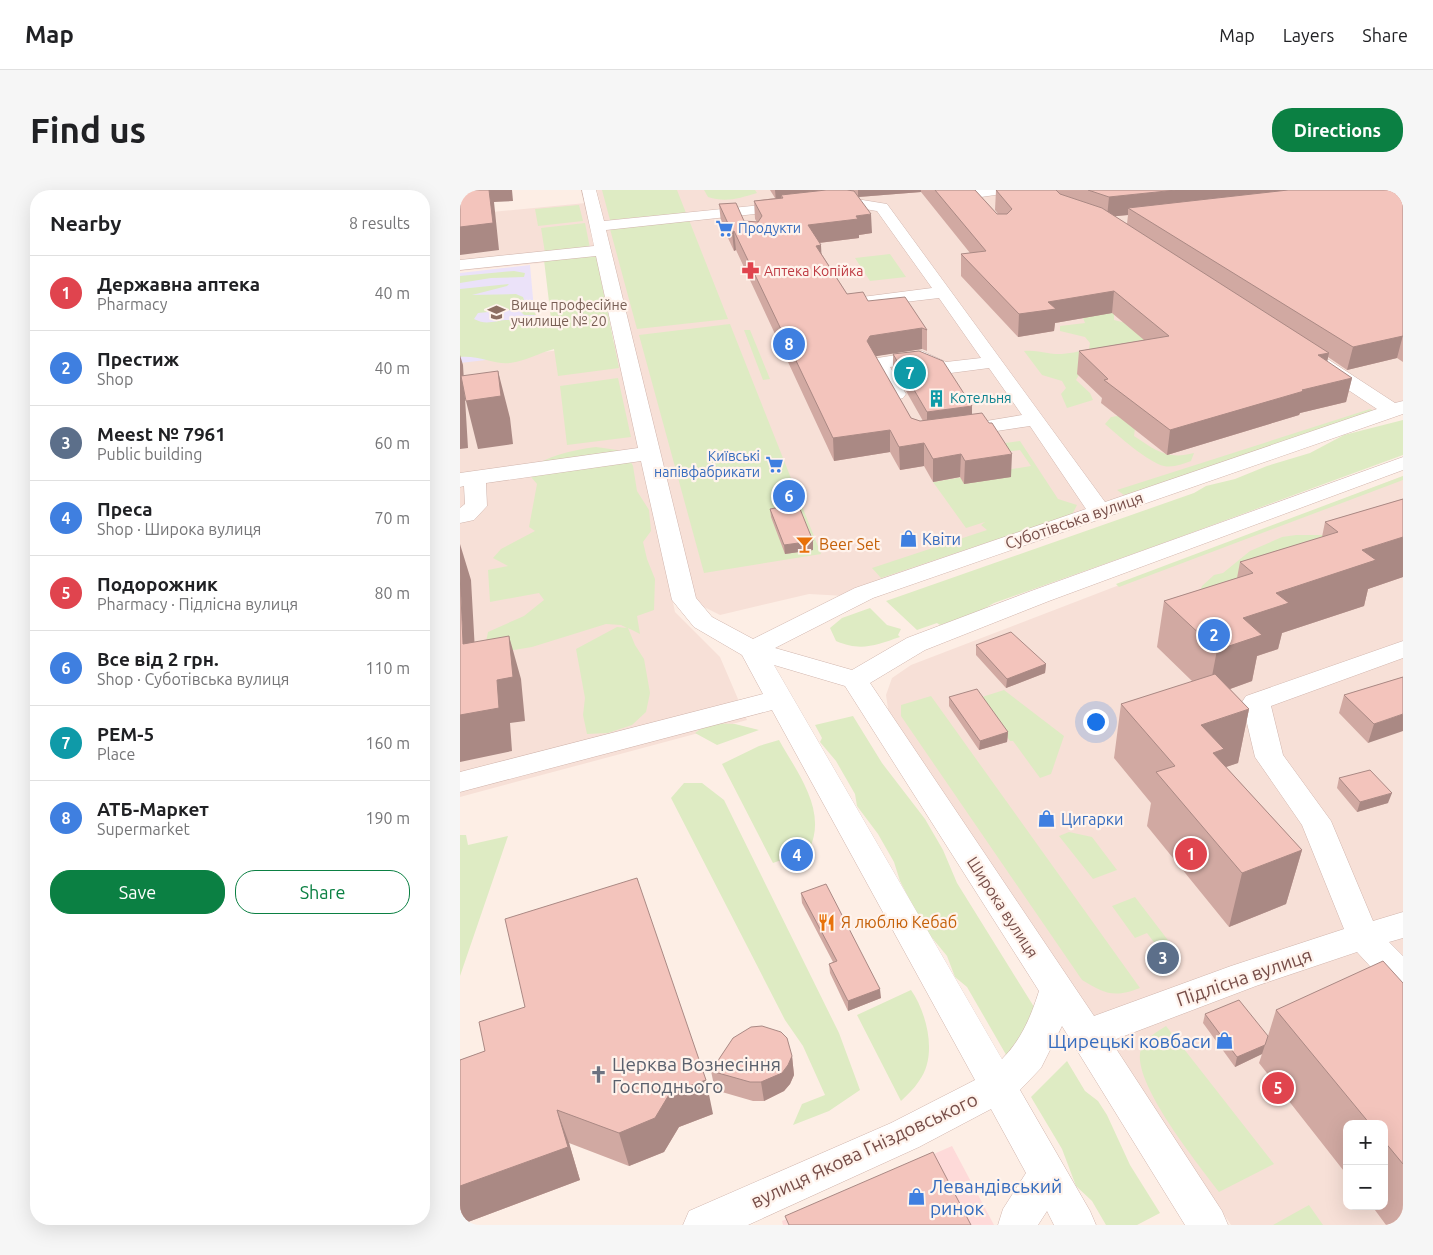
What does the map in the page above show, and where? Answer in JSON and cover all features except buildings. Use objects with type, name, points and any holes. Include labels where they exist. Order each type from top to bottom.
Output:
[{"type":"street","points":[[589,190],[684,600],[703,622],[752,650],[855,680],[916,644],[1040,596],[1403,463]]},
{"type":"street","points":[[999,190],[970,194],[1001,229]]},
{"type":"street","points":[[598,226],[815,204],[835,196],[882,207],[1092,498],[1099,511]]},
{"type":"street","points":[[742,211],[750,228]]},
{"type":"street","points":[[460,265],[603,250]]},
{"type":"street","points":[[862,302],[944,292]]},
{"type":"street","points":[[1308,355],[1398,409]]},
{"type":"street","points":[[906,411],[878,363],[922,357],[942,368],[993,362]]},
{"type":"street","name":"Суботівська вулиця","points":[[752,650],[864,593],[1398,409]]},
{"type":"street","points":[[938,433],[1034,419]]},
{"type":"street","points":[[460,516],[466,515],[476,506],[467,478],[650,453]]},
{"type":"street","points":[[1403,649],[1256,702],[1269,757],[1316,821],[1363,936],[1403,979]]},
{"type":"street","points":[[752,650],[1076,1225]]},
{"type":"street","name":"Широка вулиця","points":[[855,680],[1087,1035],[1208,1225]]},
{"type":"street","points":[[460,782],[779,699]]},
{"type":"street","name":"Підлісна вулиця","points":[[1087,1035],[1164,1004],[1363,936],[1403,925]]},
{"type":"street","name":"вулиця Якова Гніздовського","points":[[723,1221],[905,1135],[998,1087],[1028,1057],[1047,1020],[1057,989]]},
{"type":"street","points":[[1018,1225],[1017,1223],[1047,1175]]},
{"type":"shaded area","points":[[597,190],[1403,190],[1403,405],[845,596],[809,594],[720,615],[704,607],[694,599]]},
{"type":"shaded area","points":[[586,203],[600,257],[460,271],[460,215]]},
{"type":"shaded area","name":"Вище професійне училище № 20","points":[[530,265],[538,354],[460,363],[460,273]]},
{"type":"shaded area","points":[[619,343],[675,612],[720,657],[747,720],[460,797],[460,362]]},
{"type":"shaded area","points":[[1403,476],[1403,1225],[1231,1225],[889,715],[886,695],[892,678],[911,665]]},
{"type":"shaded area","points":[[952,1146],[994,1225],[783,1225],[782,1221]]},
{"type":"green space","points":[[602,190],[677,190],[686,213],[610,220]]},
{"type":"green space","points":[[704,190],[755,190],[757,193],[745,197],[721,200],[708,197]]},
{"type":"green space","points":[[579,205],[583,221],[538,226],[535,209]]},
{"type":"green space","points":[[689,220],[728,319],[637,329],[610,229]]},
{"type":"green space","points":[[585,223],[590,248],[545,253],[541,228]]},
{"type":"green space","points":[[890,254],[906,277],[870,281],[855,258]]},
{"type":"green space","points":[[596,255],[619,368],[558,376],[554,349],[522,361],[510,363],[499,363],[474,357],[460,357],[460,289],[509,284],[472,295],[516,294],[523,297],[524,300],[516,305],[526,304],[536,315],[524,315],[520,311],[508,310],[478,313],[474,319],[487,322],[532,320],[552,327],[544,260]]},
{"type":"green space","points":[[514,271],[525,273],[524,277],[491,278],[460,283],[460,276]]},
{"type":"green space","points":[[1121,309],[1114,314],[1114,320],[1126,323],[1150,343],[1080,373],[1076,380],[1090,393],[1093,400],[1067,408],[1061,394],[1066,388],[1062,381],[1042,375],[1024,351],[1058,354],[1089,349],[1090,343],[1085,337],[1060,331],[1060,326],[1085,323],[1083,318]]},
{"type":"green space","points":[[730,324],[821,554],[704,573],[639,335]]},
{"type":"green space","points":[[744,330],[750,330],[770,379],[763,380]]},
{"type":"green space","points":[[618,378],[631,437],[567,445],[560,386]]},
{"type":"green space","points":[[1370,409],[1377,413],[1124,495],[1117,490]]},
{"type":"green space","points":[[1137,413],[1134,436],[1156,450],[1169,455],[1194,453],[1191,461],[1171,466],[1158,464],[1133,448],[1105,424],[1111,417]]},
{"type":"green space","points":[[1403,420],[1403,455],[994,603],[961,618],[917,630],[886,601],[1194,493],[1206,486],[1235,479],[1267,466],[1310,453],[1344,435]]},
{"type":"green space","points":[[1020,441],[1058,499],[1077,505],[1073,513],[1013,541],[1001,538],[881,578],[872,568],[987,530],[981,525],[985,522],[966,528],[933,482],[1031,466],[1020,450],[996,453],[991,445]]},
{"type":"green space","points":[[596,447],[617,450],[628,456],[633,466],[637,491],[649,510],[651,531],[643,542],[655,579],[654,610],[637,616],[640,634],[628,628],[635,645],[644,659],[650,693],[646,712],[632,725],[608,733],[587,734],[583,715],[585,698],[576,649],[617,627],[627,628],[621,625],[606,624],[532,647],[497,653],[485,647],[488,632],[524,616],[544,600],[539,593],[490,602],[488,570],[508,566],[493,558],[501,549],[535,531],[529,527],[537,484],[526,471],[542,461],[560,454]]},
{"type":"green space","points":[[1403,476],[1403,480],[1119,587],[1116,584]]},
{"type":"green space","points":[[1328,535],[1196,603],[1202,586],[1214,575],[1223,573],[1250,551],[1282,537]]},
{"type":"green space","points":[[870,608],[887,625],[901,629],[898,635],[900,637],[876,645],[861,647],[836,641],[830,628],[842,618]]},
{"type":"green space","points":[[1004,690],[1064,736],[1051,774],[1040,778],[979,698]]},
{"type":"green space","points":[[931,696],[1140,988],[1116,994],[1097,989],[1082,980],[901,716],[901,705]]},
{"type":"green space","points":[[853,716],[882,763],[925,819],[943,850],[957,883],[1049,1031],[1012,1065],[967,987],[955,977],[947,956],[924,928],[900,881],[894,862],[878,834],[857,806],[855,794],[836,761],[820,742],[822,738],[815,725]]},
{"type":"green space","points":[[709,723],[735,724],[759,730],[717,745],[695,733]]},
{"type":"green space","points":[[779,740],[802,779],[813,807],[815,821],[814,835],[809,850],[773,863],[722,764],[759,746]]},
{"type":"green space","points":[[684,783],[702,783],[724,800],[839,1033],[860,1090],[829,1111],[793,1125],[802,1104],[825,1095],[803,1046],[785,1020],[671,798]]},
{"type":"green space","points":[[1069,832],[1092,837],[1117,870],[1093,879],[1059,836]]},
{"type":"green space","points":[[460,835],[466,835],[468,845],[508,836],[460,976]]},
{"type":"green space","points":[[1135,897],[1180,956],[1168,961],[1147,933],[1135,938],[1112,906]]},
{"type":"green space","points":[[911,990],[917,999],[926,1022],[929,1047],[928,1059],[925,1071],[919,1081],[901,1101],[857,1015]]},
{"type":"green space","points":[[1166,1026],[1274,1164],[1219,1192],[1168,1122],[1146,1081],[1140,1063],[1143,1045],[1148,1038]]},
{"type":"green space","points":[[1067,1061],[1085,1091],[1098,1101],[1107,1115],[1130,1165],[1160,1213],[1137,1225],[1106,1225],[1092,1201],[1076,1186],[1062,1149],[1031,1097]]},
{"type":"green space","points":[[1309,1205],[1323,1225],[1273,1225]]},
{"type":"place","name":"Продукти","points":[[724,228]]},
{"type":"place","name":"Аптека Копійка","points":[[750,271]]},
{"type":"place","name":"Вище професійне училище № 20","points":[[497,313]]},
{"type":"place","name":"АТБ-Маркет","points":[[789,344]]},
{"type":"place","name":"РЕМ-5","points":[[910,373]]},
{"type":"place","name":"Котельня","points":[[936,398]]},
{"type":"place","name":"Київські напівфабрикати","points":[[774,464]]},
{"type":"place","name":"Все від 2 грн.","points":[[789,496]]},
{"type":"place","name":"Квіти","points":[[908,539]]},
{"type":"place","name":"Beer Set","points":[[805,544]]},
{"type":"place","name":"Престиж","points":[[1214,635]]},
{"type":"place","name":"Цигарки","points":[[1047,819]]},
{"type":"place","name":"Державна аптека","points":[[1191,854]]},
{"type":"place","name":"Преса","points":[[797,855]]},
{"type":"place","name":"Я люблю Кебаб","points":[[827,922]]},
{"type":"place","name":"Meest № 7961","points":[[1163,958]]},
{"type":"place","name":"Щирецькі ковбаси","points":[[1225,1041]]},
{"type":"place","name":"Церква Вознесіння Господнього","points":[[598,1075]]},
{"type":"place","name":"Подорожник","points":[[1278,1088]]},
{"type":"place","name":"Левандівський ринок","points":[[916,1197]]}]
